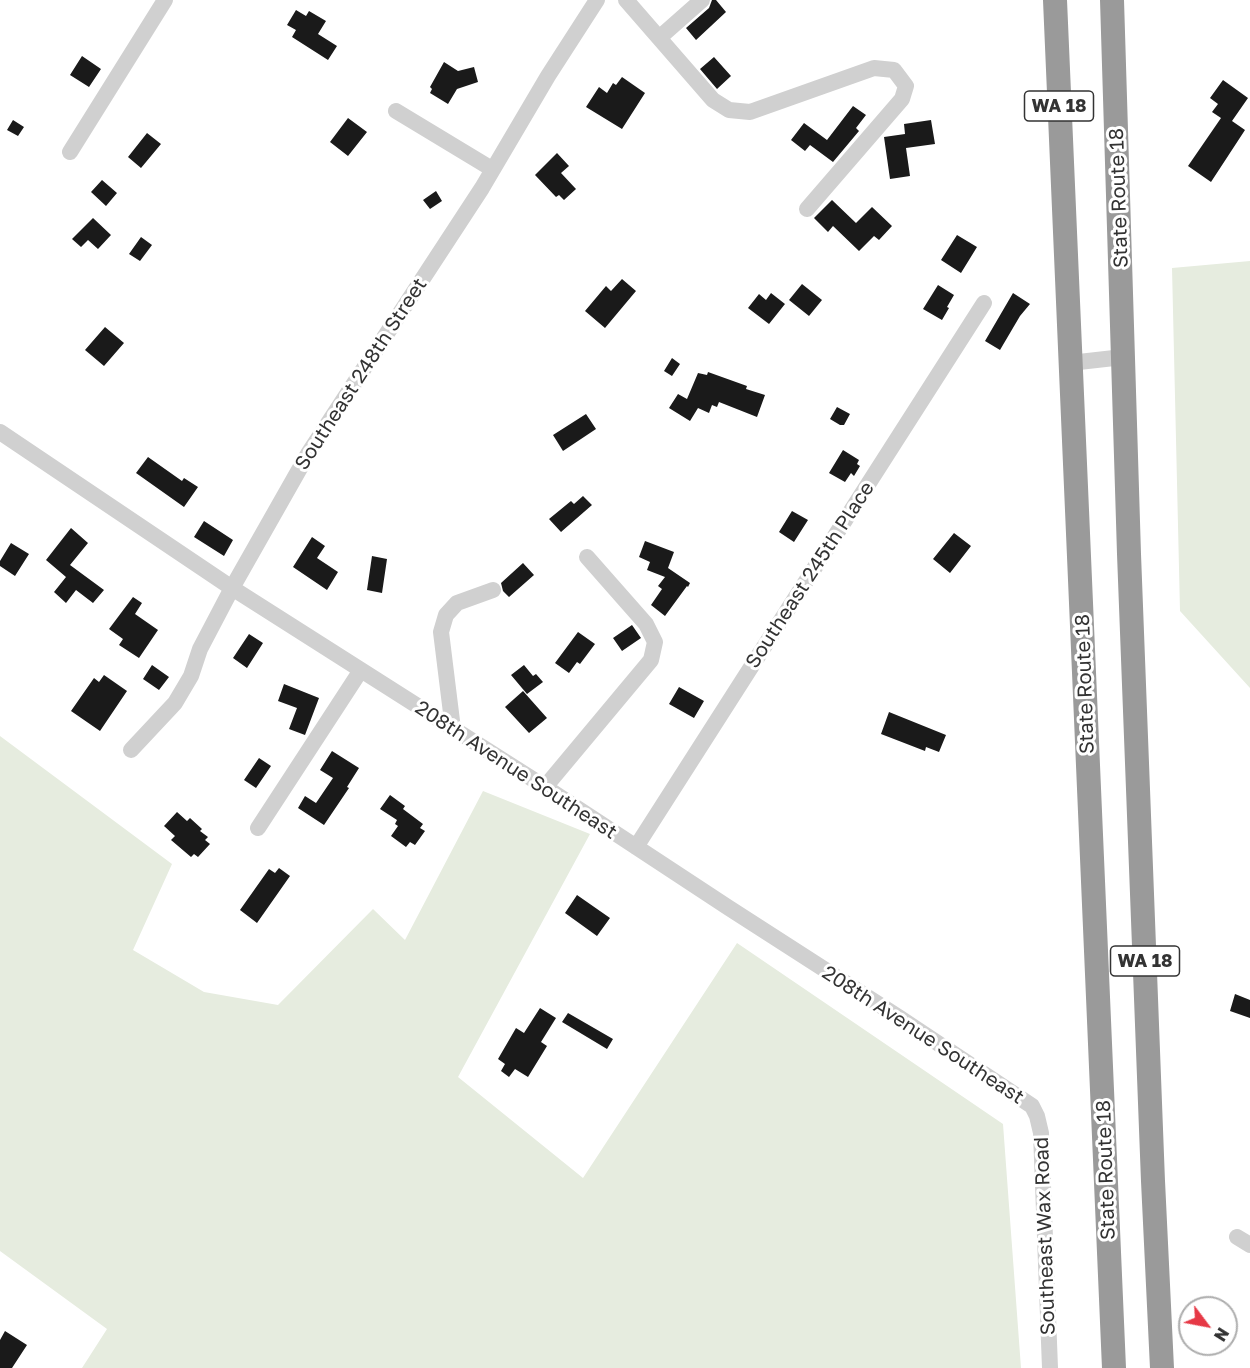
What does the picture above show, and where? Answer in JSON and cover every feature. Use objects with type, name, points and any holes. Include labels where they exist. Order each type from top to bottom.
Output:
[{"type":"highway","name":"State Route 18","points":[[1055,0],[1114,1368]]},
{"type":"highway","name":"State Route 18","points":[[1112,0],[1153,1181],[1162,1368]]},
{"type":"street","points":[[70,152],[165,0]]},
{"type":"street","name":"Southeast 248th Street","points":[[131,750],[175,703],[191,676],[200,649],[232,588],[308,454],[492,169],[597,0]]},
{"type":"street","points":[[626,0],[713,100],[729,110],[750,112],[874,68],[894,70],[906,86],[902,99],[807,209]]},
{"type":"street","points":[[659,38],[702,0]]},
{"type":"street","points":[[396,111],[492,169]]},
{"type":"street","name":"Southeast 245th Place","points":[[636,847],[984,303]]},
{"type":"street","points":[[1070,363],[1123,357]]},
{"type":"street","name":"208th Avenue Southeast","points":[[0,432],[232,588],[545,787],[1032,1106]]},
{"type":"street","points":[[545,787],[651,660],[655,642],[646,624],[587,557]]},
{"type":"street","points":[[453,729],[441,632],[446,615],[457,603],[493,590]]},
{"type":"street","points":[[258,828],[361,670]]},
{"type":"street","name":"Southeast Wax Road","points":[[1032,1106],[1041,1133],[1050,1368]]},
{"type":"shaded area","points":[[1250,261],[1250,688],[1180,611],[1172,268]]},
{"type":"shaded area","points":[[0,736],[172,864],[133,950],[204,992],[278,1005],[373,909],[405,940],[483,791],[590,834],[458,1077],[583,1178],[737,943],[1003,1124],[1021,1368],[82,1368],[107,1329],[0,1251]]},
{"type":"building","points":[[712,0],[716,0],[726,12],[696,40],[686,28],[709,8]]},
{"type":"building","points":[[296,10],[306,16],[309,11],[326,21],[318,34],[337,46],[328,60],[292,37],[296,30],[287,25]]},
{"type":"building","points":[[82,56],[101,69],[89,87],[70,75]]},
{"type":"building","points":[[714,57],[731,76],[717,89],[700,69]]},
{"type":"building","points":[[444,62],[458,71],[474,67],[478,82],[457,89],[448,104],[430,93],[432,89],[430,87]]},
{"type":"building","points":[[622,77],[645,93],[622,129],[586,107],[599,87],[607,93],[613,83],[616,85]]},
{"type":"building","points":[[1223,80],[1248,98],[1232,121],[1245,130],[1211,182],[1188,166],[1221,118],[1212,112],[1218,104],[1210,98]]},
{"type":"building","points":[[853,106],[866,115],[856,128],[859,131],[833,162],[810,145],[805,151],[791,140],[804,123],[827,140]]},
{"type":"building","points":[[348,118],[367,132],[348,156],[330,142]]},
{"type":"building","points":[[13,120],[24,127],[18,136],[7,130]]},
{"type":"building","points":[[931,120],[935,144],[906,148],[910,176],[890,179],[884,137],[905,134],[904,124]]},
{"type":"building","points":[[147,133],[161,144],[141,168],[128,157]]},
{"type":"building","points":[[557,153],[569,166],[561,173],[576,189],[564,200],[559,195],[556,197],[535,175]]},
{"type":"building","points":[[102,180],[117,193],[106,206],[91,192]]},
{"type":"building","points":[[436,191],[442,201],[430,209],[423,200]]},
{"type":"building","points":[[832,200],[856,223],[872,207],[892,226],[879,240],[874,236],[859,251],[833,226],[828,232],[814,218]]},
{"type":"building","points":[[93,218],[111,235],[98,249],[88,240],[81,247],[72,239]]},
{"type":"building","points":[[957,235],[977,247],[961,273],[941,260]]},
{"type":"building","points":[[141,237],[152,245],[140,261],[129,254]]},
{"type":"building","points":[[622,279],[636,291],[605,328],[585,311],[606,286],[611,291]]},
{"type":"building","points":[[802,284],[822,300],[809,316],[789,300]]},
{"type":"building","points":[[938,285],[954,295],[942,320],[923,309]]},
{"type":"building","points":[[771,293],[785,304],[769,324],[748,308],[759,294],[766,300]]},
{"type":"building","points":[[1013,293],[1030,304],[1020,316],[1000,350],[985,341]]},
{"type":"building","points":[[105,327],[124,343],[104,366],[85,350]]},
{"type":"building","points":[[672,358],[680,364],[672,376],[664,371]]},
{"type":"building","points":[[708,372],[765,395],[757,417],[719,402],[717,407],[712,405],[709,413],[698,408],[690,421],[669,408],[678,394],[687,399],[698,373],[707,375]]},
{"type":"building","points":[[837,407],[850,414],[844,425],[830,419]]},
{"type":"building","points":[[586,414],[596,429],[563,451],[553,435]]},
{"type":"building","points":[[843,450],[859,460],[857,464],[860,466],[854,476],[851,473],[845,482],[829,473]]},
{"type":"building","points":[[148,457],[182,481],[184,478],[198,487],[184,507],[136,473]]},
{"type":"building","points":[[583,496],[592,505],[561,532],[549,519],[571,501],[574,504]]},
{"type":"building","points":[[792,511],[808,520],[794,542],[779,532]]},
{"type":"building","points":[[204,521],[233,540],[224,556],[194,537]]},
{"type":"building","points":[[71,528],[88,543],[70,565],[104,590],[93,603],[76,590],[66,603],[54,592],[66,577],[46,560]]},
{"type":"building","points":[[954,533],[971,546],[950,573],[933,559]]},
{"type":"building","points":[[312,537],[325,546],[317,558],[338,572],[327,590],[293,567]]},
{"type":"building","points":[[645,541],[674,552],[668,568],[690,583],[665,616],[651,605],[662,589],[658,586],[665,577],[647,570],[650,562],[639,557]]},
{"type":"building","points":[[11,543],[29,554],[15,576],[0,566],[0,561]]},
{"type":"building","points":[[372,556],[387,559],[382,593],[367,590]]},
{"type":"building","points":[[523,563],[534,575],[509,597],[503,591],[501,583]]},
{"type":"building","points":[[133,597],[142,603],[135,614],[158,630],[139,658],[119,645],[123,639],[109,629]]},
{"type":"building","points":[[632,625],[641,638],[622,651],[613,638]]},
{"type":"building","points":[[578,632],[595,644],[580,664],[577,662],[569,673],[555,663]]},
{"type":"building","points":[[249,634],[263,643],[247,668],[233,658]]},
{"type":"building","points":[[152,665],[169,677],[159,690],[143,679]]},
{"type":"building","points":[[524,665],[533,676],[536,674],[543,682],[527,694],[511,675]]},
{"type":"building","points":[[104,675],[127,691],[100,731],[71,711],[94,678],[99,682]]},
{"type":"building","points":[[284,684],[319,698],[305,735],[289,729],[297,708],[278,701]]},
{"type":"building","points":[[679,687],[704,701],[694,718],[669,704]]},
{"type":"building","points":[[523,691],[547,718],[529,733],[505,707]]},
{"type":"building","points":[[889,712],[946,735],[939,752],[926,747],[925,751],[881,734]]},
{"type":"building","points":[[332,751],[359,768],[347,787],[349,788],[324,825],[298,808],[305,796],[316,803],[333,778],[320,770]]},
{"type":"building","points":[[259,758],[271,766],[256,788],[244,780]]},
{"type":"building","points":[[390,795],[405,806],[403,809],[423,824],[420,828],[425,831],[415,845],[410,842],[406,847],[391,836],[398,826],[395,824],[397,820],[380,809]]},
{"type":"building","points":[[177,812],[187,821],[190,818],[208,837],[205,840],[210,844],[198,857],[194,854],[191,857],[171,840],[175,836],[164,826]]},
{"type":"building","points":[[279,868],[290,876],[257,923],[240,910],[269,869],[275,873]]},
{"type":"building","points":[[577,895],[610,918],[597,936],[565,913]]},
{"type":"building","points":[[1235,994],[1250,1000],[1250,1018],[1230,1011]]},
{"type":"building","points":[[540,1008],[556,1018],[541,1042],[547,1046],[528,1077],[515,1069],[509,1077],[501,1071],[505,1064],[498,1059],[516,1028],[524,1033]]},
{"type":"building","points":[[568,1013],[613,1039],[607,1049],[562,1022]]},
{"type":"building","points":[[5,1331],[27,1345],[12,1368],[0,1368],[0,1340]]}]
